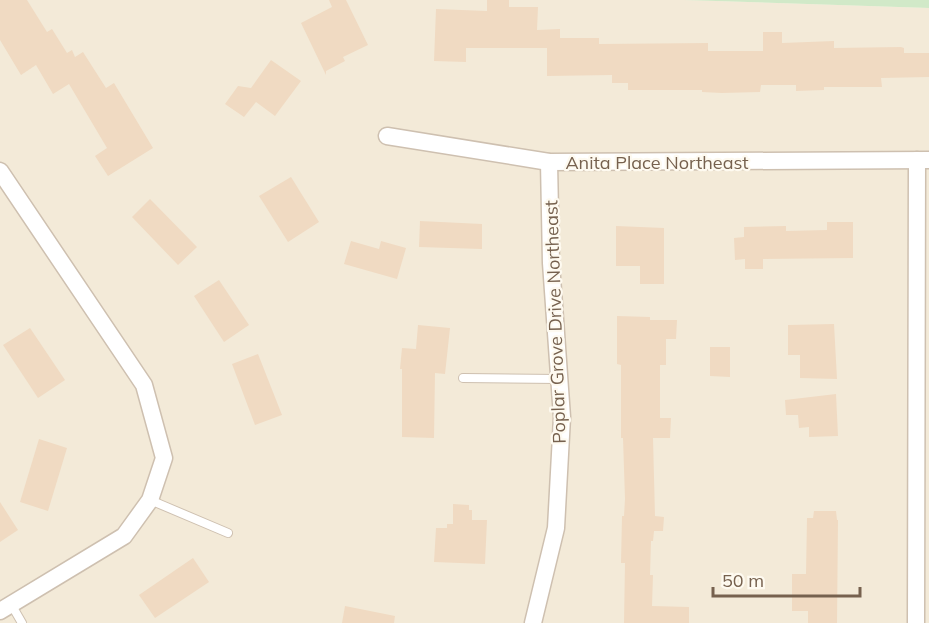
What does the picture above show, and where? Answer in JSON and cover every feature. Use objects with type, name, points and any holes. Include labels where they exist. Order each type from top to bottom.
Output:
[{"type":"street","name":"Anita Place Northeast","points":[[387,136],[549,162],[923,160]]},
{"type":"street","points":[[916,623],[923,160]]},
{"type":"street","name":"Poplar Grove Drive Northeast","points":[[533,623],[556,528],[562,417],[551,262],[549,162]]},
{"type":"street","points":[[0,171],[144,385],[164,458],[150,500],[124,536],[6,608]]},
{"type":"lane","points":[[463,378],[559,378]]},
{"type":"lane","points":[[150,500],[228,533]]},
{"type":"lane","points":[[6,608],[22,623]]},
{"type":"shaded area","points":[[0,0],[684,0],[929,8],[929,623],[0,623]]},
{"type":"green space","points":[[684,0],[929,0],[929,8]]},
{"type":"building","points":[[0,0],[27,0],[47,32],[52,29],[67,53],[72,50],[75,57],[83,52],[106,88],[114,83],[153,148],[108,176],[95,156],[107,148],[69,84],[53,94],[36,65],[21,75],[0,40]]},
{"type":"building","points":[[329,0],[346,0],[368,45],[343,57],[345,61],[326,71],[326,75],[301,23],[332,7]]},
{"type":"building","points":[[487,0],[509,0],[509,7],[538,7],[537,30],[560,29],[560,38],[599,38],[599,44],[708,43],[708,51],[763,51],[763,32],[782,32],[782,43],[834,41],[834,48],[901,47],[904,48],[904,53],[929,53],[929,77],[881,78],[882,87],[824,87],[824,90],[796,91],[796,85],[761,85],[760,92],[628,90],[628,83],[612,83],[612,75],[547,76],[547,48],[466,48],[466,62],[434,61],[436,9],[487,11]]},
{"type":"building","points":[[271,60],[301,81],[275,116],[256,102],[244,117],[225,104],[238,86],[251,88]]},
{"type":"building","points":[[291,177],[319,222],[288,242],[259,196]]},
{"type":"building","points":[[150,199],[197,247],[178,265],[132,217]]},
{"type":"building","points":[[420,221],[482,224],[482,249],[419,247]]},
{"type":"building","points":[[827,222],[853,222],[853,258],[763,259],[763,269],[745,269],[745,259],[735,260],[734,238],[744,237],[744,227],[786,226],[786,231],[827,230]]},
{"type":"building","points":[[616,226],[664,228],[664,284],[640,284],[640,266],[616,266]]},
{"type":"building","points":[[351,241],[379,249],[381,241],[406,248],[397,279],[344,264]]},
{"type":"building","points":[[219,280],[249,325],[224,342],[194,296]]},
{"type":"building","points":[[617,316],[677,320],[676,339],[666,339],[666,365],[660,365],[660,418],[671,418],[670,438],[653,438],[655,516],[664,517],[663,531],[654,531],[653,541],[651,541],[650,575],[653,575],[652,606],[689,607],[689,623],[624,623],[625,563],[621,563],[622,516],[624,516],[625,499],[623,438],[621,438],[621,365],[617,364]]},
{"type":"building","points":[[834,324],[837,379],[800,378],[800,355],[788,355],[788,325]]},
{"type":"building","points":[[418,325],[450,328],[445,374],[435,373],[434,438],[402,437],[402,369],[400,369],[402,348],[416,349]]},
{"type":"building","points":[[30,328],[65,380],[38,398],[3,345]]},
{"type":"building","points":[[710,347],[730,347],[730,377],[710,376]]},
{"type":"building","points":[[258,354],[282,415],[255,425],[232,364]]},
{"type":"building","points":[[836,394],[838,436],[809,437],[809,427],[799,428],[798,415],[786,415],[785,400]]},
{"type":"building","points":[[39,439],[67,448],[48,511],[20,502]]},
{"type":"building","points":[[0,502],[18,530],[0,542]]},
{"type":"building","points":[[453,504],[469,505],[469,510],[472,510],[472,520],[487,520],[485,564],[434,562],[436,528],[447,528],[447,524],[453,524]]},
{"type":"building","points":[[814,511],[836,511],[838,520],[837,623],[808,623],[808,611],[792,611],[792,574],[806,574],[807,518],[813,518]]},
{"type":"building","points":[[193,558],[209,582],[155,618],[139,595]]},
{"type":"building","points":[[345,606],[395,616],[394,623],[342,623]]}]
